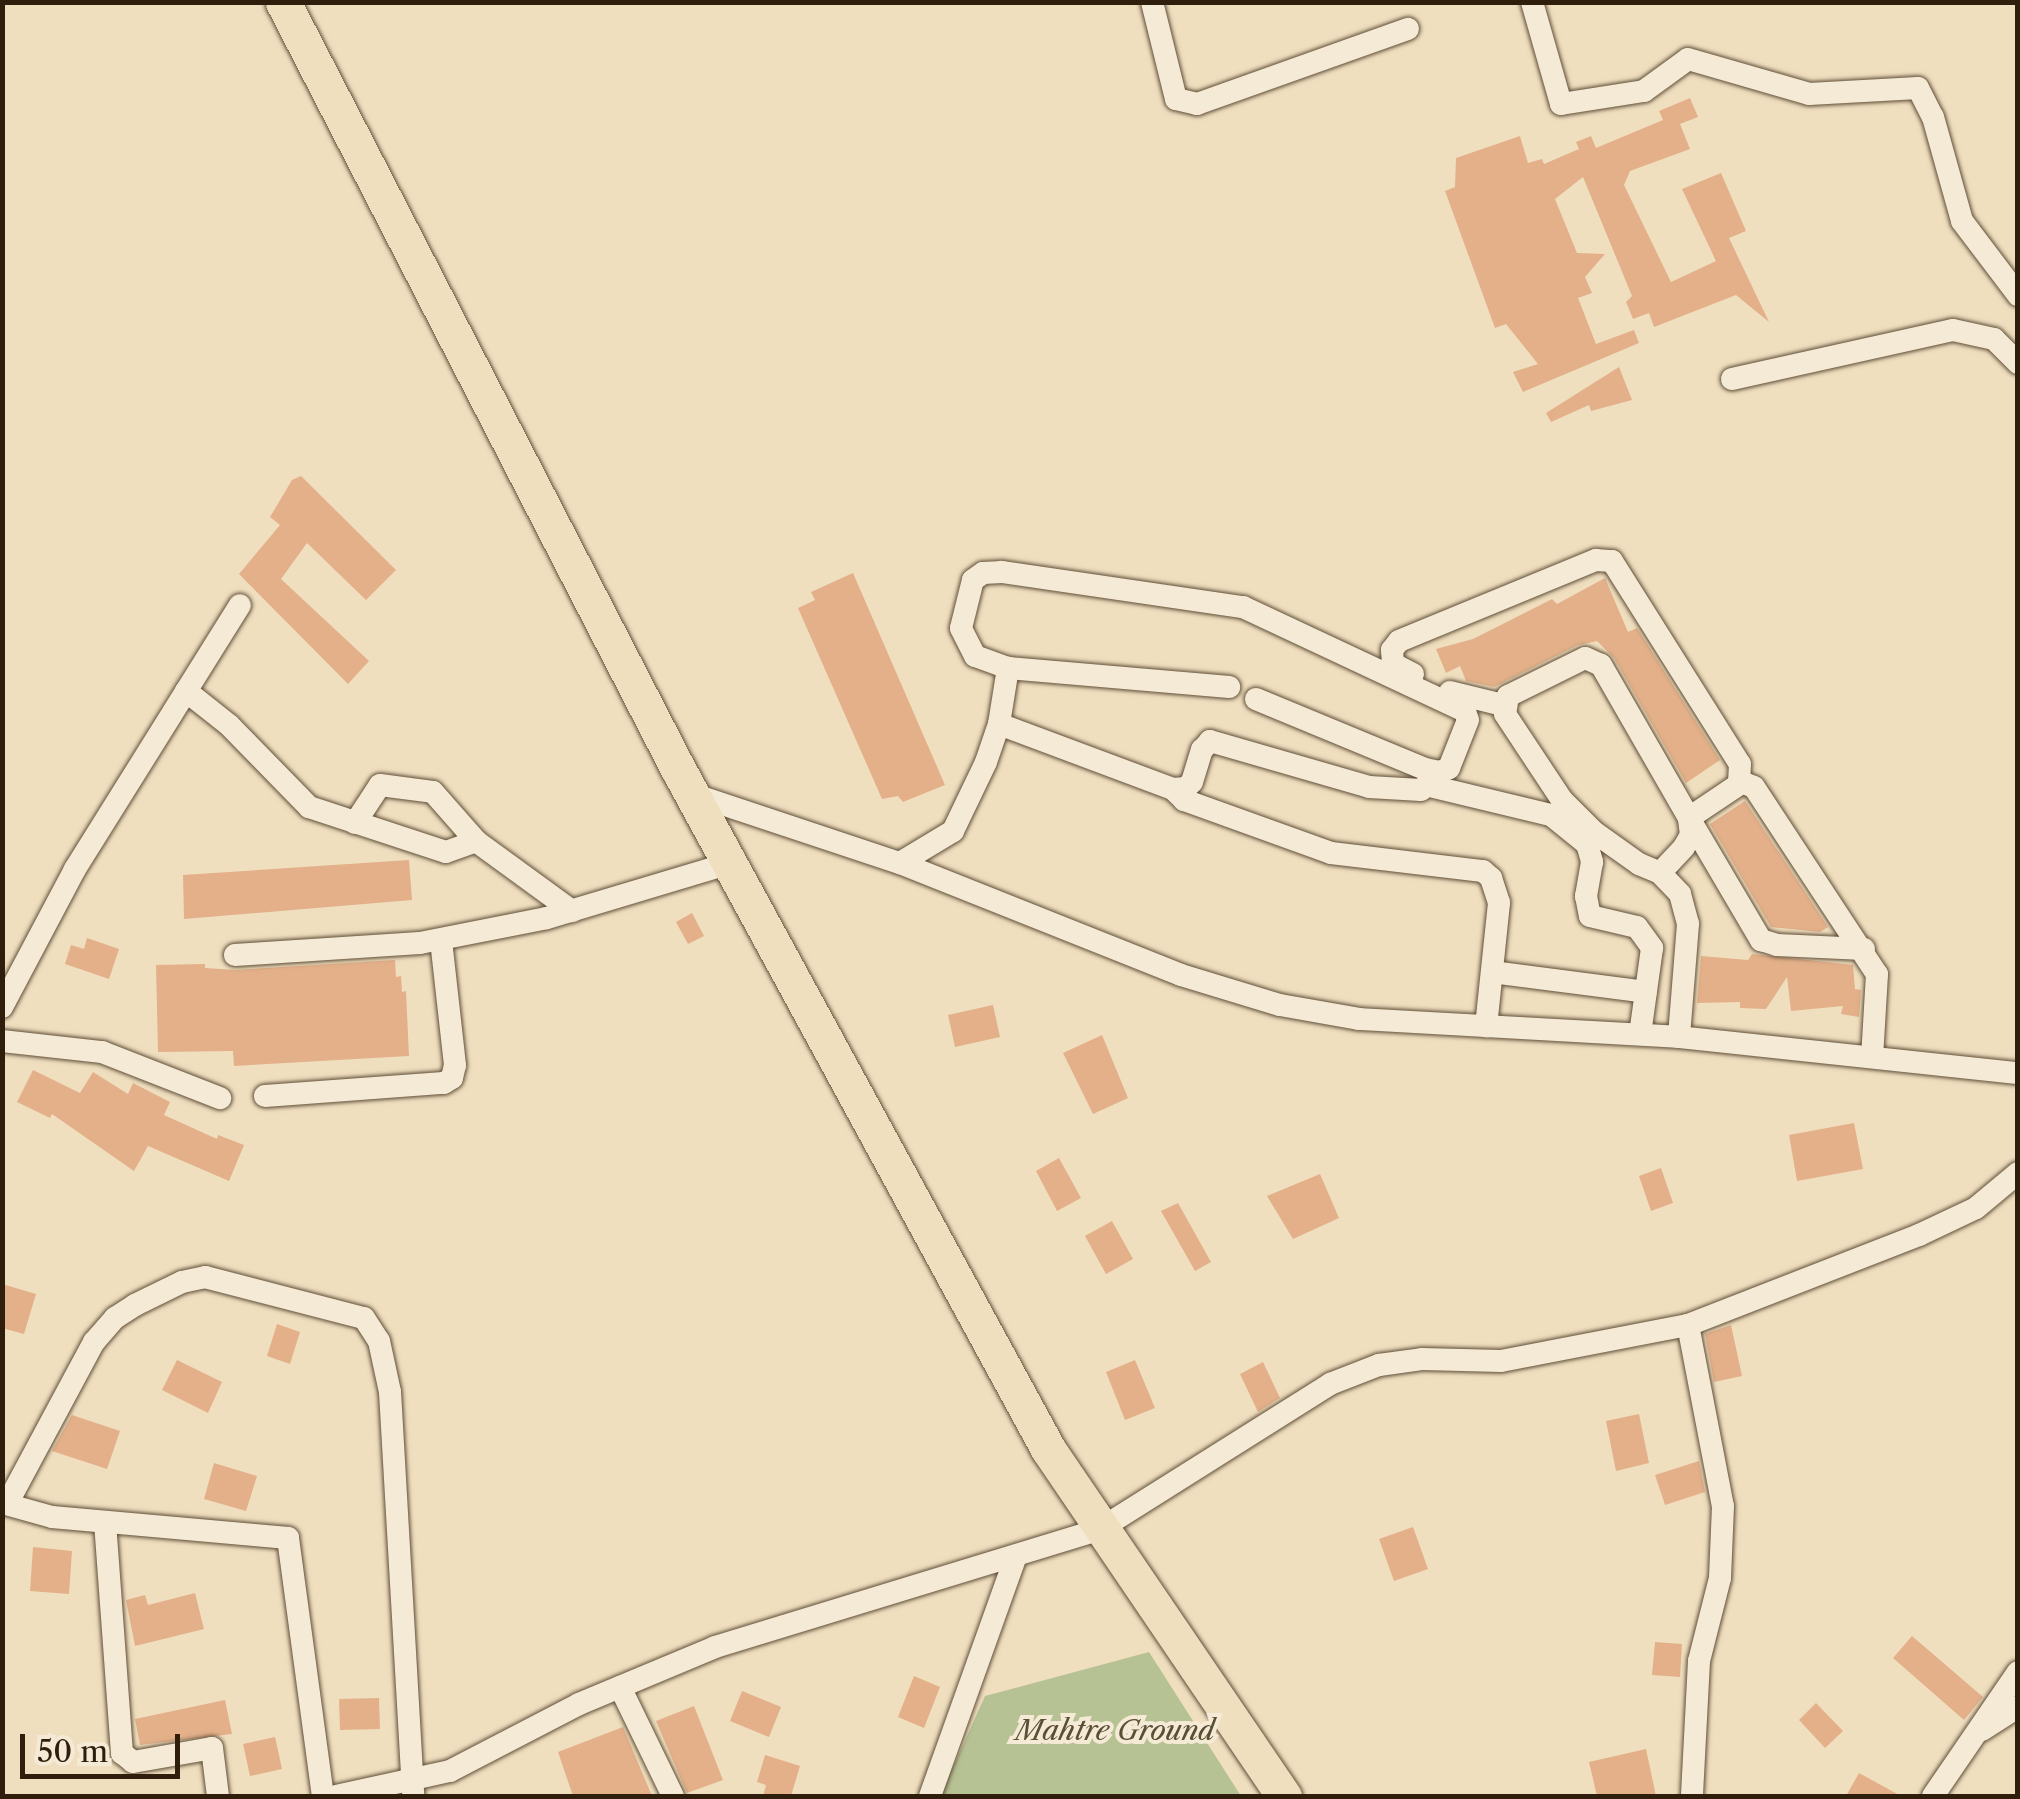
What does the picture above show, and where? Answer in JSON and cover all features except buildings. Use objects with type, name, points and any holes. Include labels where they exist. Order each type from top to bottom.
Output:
[{"type":"main road","points":[[284,2],[692,794],[1048,1449],[1284,1796]]},
{"type":"street","points":[[1152,2],[1176,99],[1197,104],[1408,30]]},
{"type":"street","points":[[1532,2],[1560,104],[1644,91],[1688,59],[1809,94],[1918,88],[1933,117],[1962,221],[2018,295]]},
{"type":"street","points":[[1732,379],[1954,330],[1994,339],[2018,363]]},
{"type":"street","points":[[1678,1036],[1688,924],[1680,894],[1660,872],[1638,864],[1582,822],[1542,774],[1503,705],[1446,691],[1393,664],[1392,650],[1418,632],[1605,558],[1612,561],[1740,764],[1740,783]]},
{"type":"street","points":[[1173,789],[1186,788],[1202,750],[1210,742],[1221,741],[1369,786],[1421,790],[1449,768],[1466,731],[1466,710],[1243,607],[1002,572],[983,573],[973,580],[961,628],[975,656],[1008,668],[1229,687]]},
{"type":"street","points":[[2,1006],[75,868],[240,606]]},
{"type":"street","points":[[1503,705],[1508,696],[1585,658],[1594,659],[1601,664],[1761,940],[1777,946],[1864,950]]},
{"type":"street","points":[[900,863],[953,831],[986,762],[999,724],[1008,668]]},
{"type":"street","points":[[186,691],[229,725],[309,807],[446,852],[476,840]]},
{"type":"street","points":[[1256,699],[1425,770],[1435,779],[1551,815],[1572,828],[1587,844],[1592,862],[1586,896],[1590,916],[1637,927],[1652,948],[1640,1034]]},
{"type":"street","points":[[999,724],[1173,789],[1184,800],[1332,853],[1483,871],[1491,878],[1499,903],[1486,1026]]},
{"type":"street","points":[[1689,818],[1740,783]]},
{"type":"street","points":[[1740,783],[1754,787],[1877,974],[1872,1057]]},
{"type":"street","points":[[355,823],[380,784],[433,792],[476,840],[572,911]]},
{"type":"street","points":[[692,794],[900,863],[1181,975],[1280,1005],[1360,1020],[1678,1036],[2018,1073]]},
{"type":"street","points":[[1660,872],[1684,847],[1690,835],[1689,818]]},
{"type":"street","points":[[235,955],[441,940],[572,911],[730,864]]},
{"type":"street","points":[[265,1096],[444,1084],[452,1078],[455,1065],[441,940]]},
{"type":"street","points":[[1492,972],[1646,992]]},
{"type":"street","points":[[2,1042],[102,1052],[220,1098]]},
{"type":"street","points":[[336,1796],[412,1788],[620,1687],[715,1647],[1100,1529],[1330,1384],[1379,1365],[1422,1359],[1501,1360],[1688,1325],[1919,1235],[1976,1208],[2018,1173]]},
{"type":"street","points":[[322,1796],[288,1538],[52,1517],[5,1503],[94,1342],[114,1318],[182,1282],[205,1278],[364,1318],[379,1341],[390,1392],[412,1788]]},
{"type":"street","points":[[1688,1325],[1723,1506],[1720,1578],[1699,1662],[1692,1796]]},
{"type":"street","points":[[104,1522],[122,1753],[133,1762],[212,1748],[218,1796]]},
{"type":"street","points":[[930,1796],[1015,1558]]},
{"type":"street","points":[[1933,1796],[2018,1672]]},
{"type":"street","points":[[620,1687],[673,1796]]},
{"type":"street","points":[[1975,1735],[2018,1708]]},
{"type":"green space","name":"Mahtre Ground","points":[[1149,1652],[1241,1796],[940,1796],[985,1696]]}]
